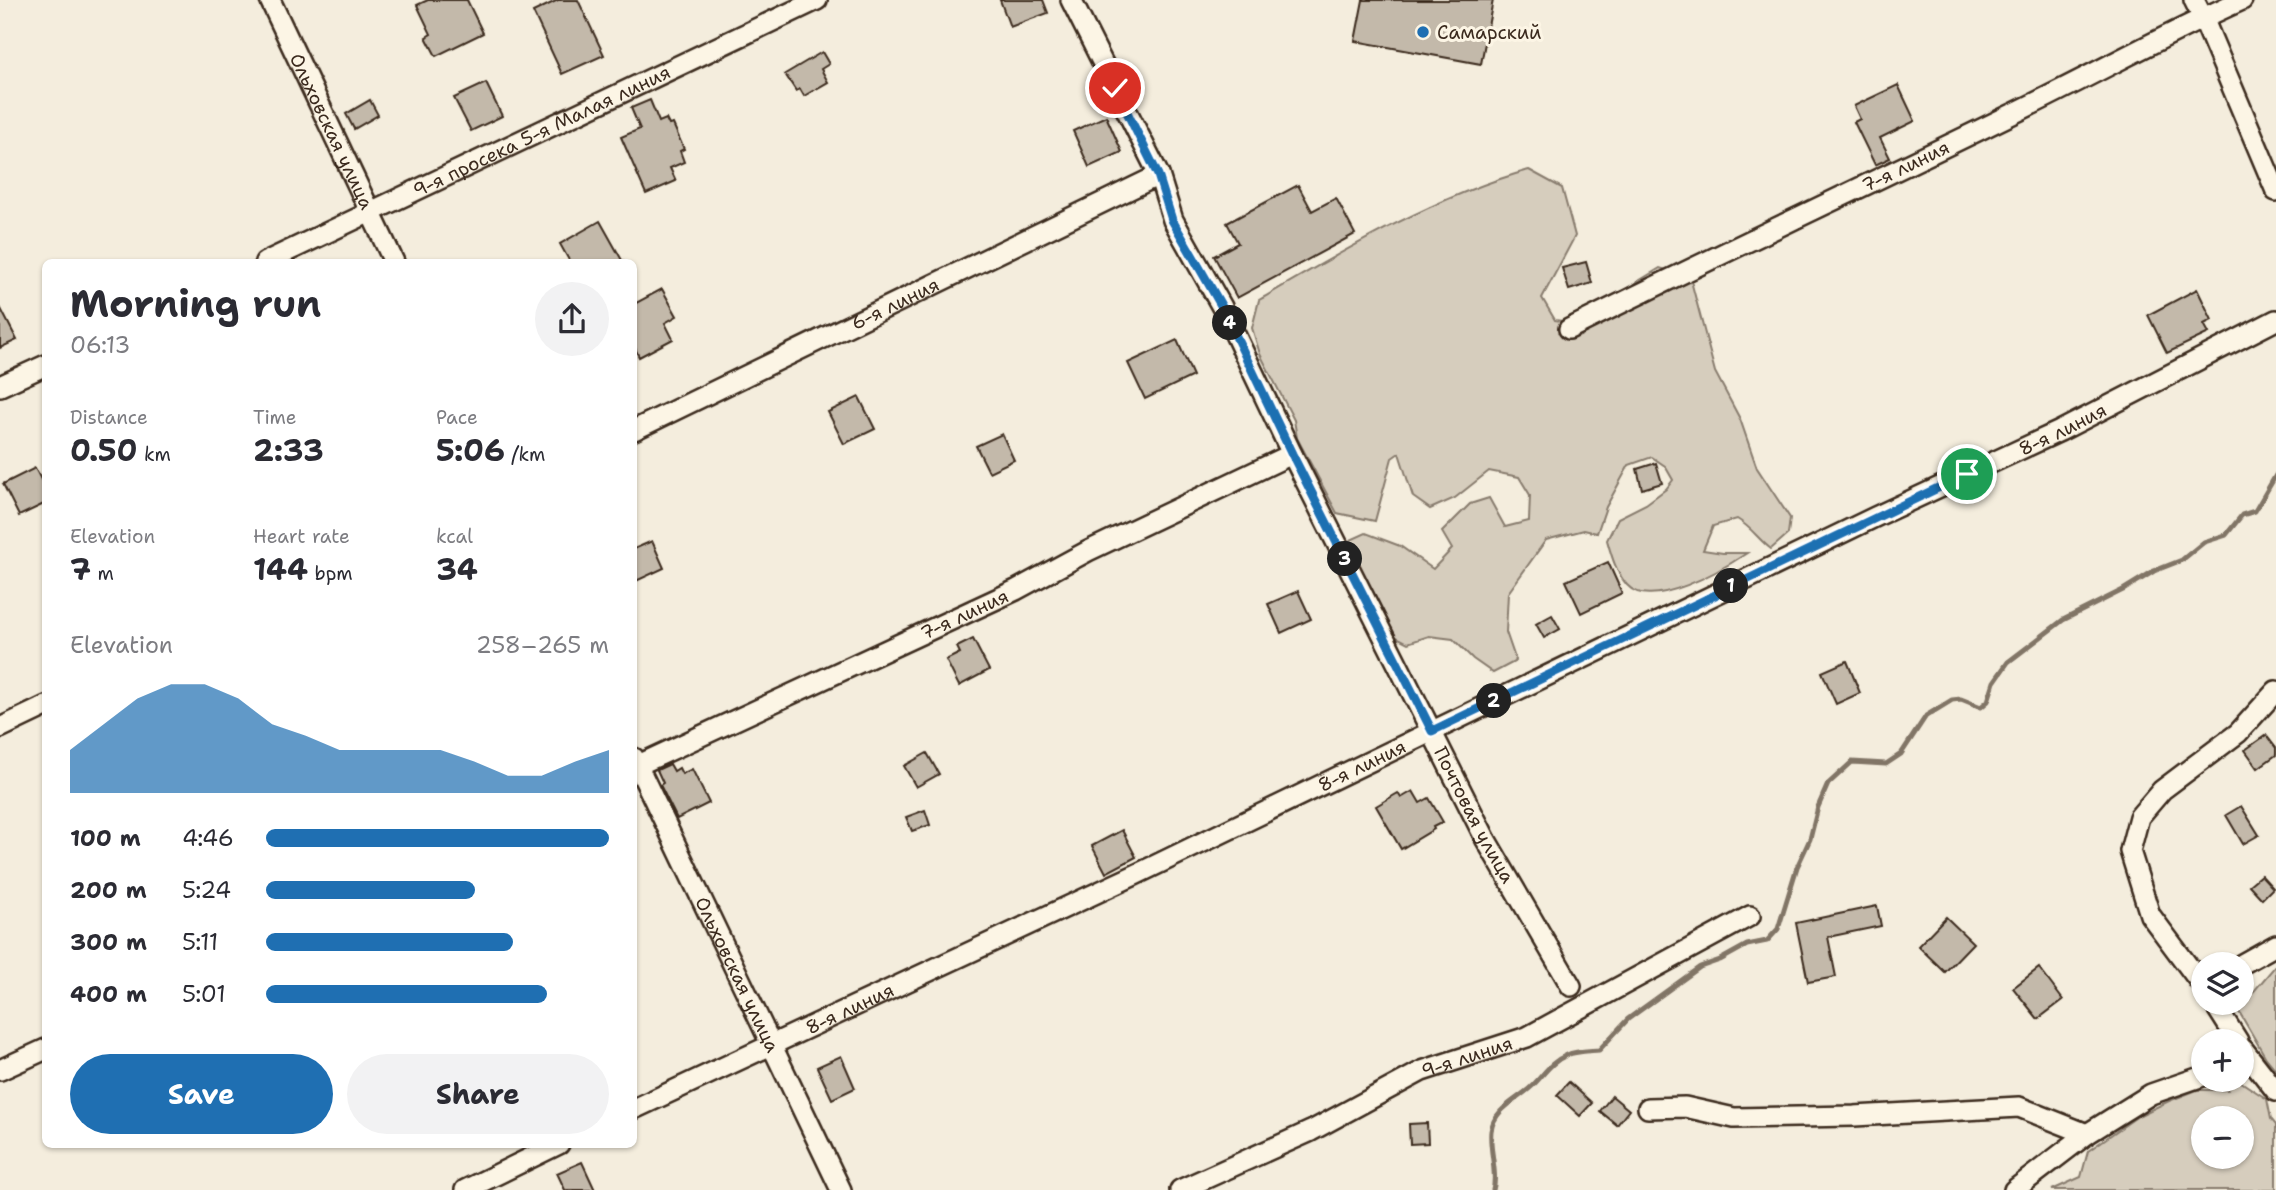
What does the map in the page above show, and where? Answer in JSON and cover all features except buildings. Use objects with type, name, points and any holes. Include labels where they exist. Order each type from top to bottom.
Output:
[{"type":"street","name":"Ольховская улица","points":[[271,0],[392,259]]},
{"type":"street","name":"9-я просека 5-я Малая линия","points":[[272,259],[817,0]]},
{"type":"street","name":"Почтовая улица","points":[[1072,0],[1158,175],[1172,220],[1222,307],[1292,454],[1486,840],[1571,986]]},
{"type":"street","name":"7-я линия","points":[[1569,329],[1735,246],[2006,118],[2199,9],[2242,0]]},
{"type":"street","points":[[2199,9],[2276,191]]},
{"type":"street","name":"6-я линия","points":[[637,429],[1158,175]]},
{"type":"street","name":"8-я линия","points":[[637,1108],[1135,875],[1875,517],[2060,431],[2276,320]]},
{"type":"street","points":[[0,386],[42,367]]},
{"type":"street","name":"7-я линия","points":[[637,762],[1016,590],[1088,551],[1292,454]]},
{"type":"street","points":[[2191,969],[2150,915],[2130,851],[2139,817],[2162,790],[2238,733],[2276,691]]},
{"type":"street","points":[[0,728],[42,708]]},
{"type":"street","name":"Ольховская улица","points":[[637,767],[841,1190]]},
{"type":"street","name":"9-я линия","points":[[1180,1190],[1311,1131],[1422,1071],[1527,1037],[1750,916]]},
{"type":"street","points":[[2254,957],[2276,945]]},
{"type":"street","points":[[0,1070],[42,1051]]},
{"type":"street","points":[[2254,1063],[2276,1091]]},
{"type":"street","points":[[2014,1190],[2087,1134],[2151,1094],[2191,1080]]},
{"type":"street","points":[[1648,1108],[1685,1107],[1734,1118],[1854,1116],[2019,1107],[2087,1134]]},
{"type":"street","points":[[465,1190],[551,1148]]},
{"type":"shaded area","points":[[1529,170],[1562,188],[1575,236],[1542,298],[1555,320],[1584,324],[1617,294],[1660,268],[1690,277],[1715,372],[1740,419],[1757,468],[1790,518],[1788,534],[1771,549],[1737,519],[1713,526],[1703,550],[1747,553],[1722,569],[1687,585],[1652,594],[1638,592],[1627,585],[1620,575],[1607,540],[1618,518],[1646,504],[1673,480],[1665,466],[1652,457],[1629,465],[1606,507],[1597,533],[1584,530],[1546,540],[1508,593],[1506,632],[1516,661],[1493,673],[1473,659],[1453,639],[1429,636],[1408,643],[1385,631],[1344,543],[1366,533],[1400,546],[1433,569],[1452,549],[1442,532],[1470,504],[1489,498],[1505,527],[1529,521],[1530,495],[1519,477],[1489,471],[1455,498],[1430,509],[1413,497],[1399,453],[1392,458],[1375,521],[1337,513],[1297,438],[1294,420],[1260,354],[1252,328],[1259,300],[1323,263],[1390,226],[1459,194]]},
{"type":"shaded area","points":[[2276,965],[2276,1070],[2254,1037],[2254,1029],[2249,1029],[2241,1015],[2254,1015],[2254,991]]},
{"type":"shaded area","points":[[2254,1090],[2267,1099],[2271,1119],[2276,1125],[2276,1190],[2052,1190],[2081,1177],[2088,1151],[2138,1116],[2192,1092]]},
{"type":"waterway","points":[[1493,1190],[1493,1123],[1507,1106],[1531,1087],[1551,1065],[1567,1055],[1599,1050],[1628,1019],[1700,967],[1720,960],[1747,945],[1767,941],[1778,929],[1797,867],[1810,839],[1818,807],[1828,784],[1852,762],[1886,764],[1901,754],[1926,716],[1952,700],[1961,699],[1981,707],[1988,701],[1994,682],[2008,662],[2063,620],[2154,571],[2182,560],[2204,542],[2226,535],[2242,515],[2255,511],[2276,475]]},
{"type":"place","name":"Самарский","points":[[1423,32]]},
{"type":"route","points":[[1115,88],[1158,175],[1172,220],[1222,307],[1292,454],[1432,731],[1967,474]]}]
